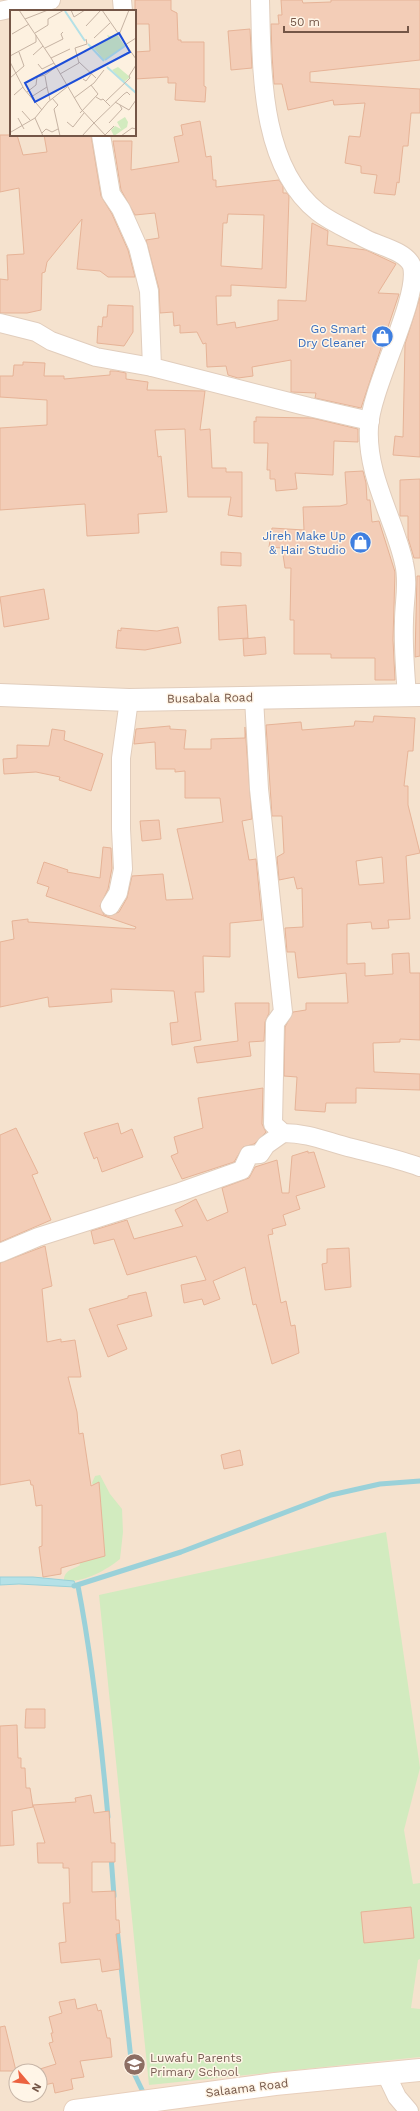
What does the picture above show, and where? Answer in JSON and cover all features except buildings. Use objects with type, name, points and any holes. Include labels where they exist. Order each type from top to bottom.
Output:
[{"type":"street","points":[[0,11],[51,0]]},
{"type":"street","points":[[122,0],[123,10]]},
{"type":"street","points":[[260,0],[263,77],[272,132],[280,159],[289,178],[302,196],[319,212],[371,241],[401,255],[409,261],[412,268],[413,284],[401,326],[377,392],[370,420],[371,455],[405,564],[404,649],[413,695]]},
{"type":"street","points":[[101,136],[111,194],[121,209],[138,247],[149,291],[152,367]]},
{"type":"street","points":[[0,324],[36,332],[51,341],[96,357],[152,367],[309,407],[370,420]]},
{"type":"street","name":"Busabala Road","points":[[0,695],[129,700],[413,695]]},
{"type":"street","points":[[254,698],[259,789],[283,1012],[275,1023],[273,1124],[283,1133]]},
{"type":"street","points":[[110,906],[118,893],[122,875],[121,758],[129,700]]},
{"type":"street","points":[[0,1253],[38,1237],[180,1192],[242,1170],[250,1155],[260,1154],[266,1145],[283,1133],[303,1133],[350,1148],[400,1160],[420,1167]]},
{"type":"street","name":"Salaama Road","points":[[75,2111],[156,2106],[275,2084],[420,2070]]},
{"type":"street","points":[[386,2074],[397,2098],[408,2111]]},
{"type":"shaded area","points":[[0,0],[420,0],[420,2111],[0,2111]]},
{"type":"green space","points":[[100,1475],[110,1494],[122,1509],[123,1532],[120,1559],[108,1568],[94,1575],[79,1580],[64,1581],[64,1577],[67,1572],[80,1565],[78,1557],[99,1494],[92,1483],[95,1476]]},
{"type":"green space","points":[[386,1532],[420,1768],[404,1830],[413,1884],[420,1883],[420,1959],[418,1960],[411,2008],[420,2009],[420,2057],[149,2085],[99,1595]]},
{"type":"water","points":[[0,1577],[33,1577],[74,1581],[76,1585],[75,1587],[19,1584],[0,1585]]},
{"type":"waterway","points":[[74,1586],[181,1552],[331,1495],[380,1484],[420,1481]]},
{"type":"waterway","points":[[78,1586],[96,1701],[108,1817]]},
{"type":"waterway","points":[[111,1856],[114,1896]]},
{"type":"waterway","points":[[117,1928],[132,2069],[144,2094]]},
{"type":"place","name":"Go Smart Dry Cleaner","points":[[382,336]]},
{"type":"place","name":"Jireh Make Up & Hair Studio","points":[[361,543]]},
{"type":"place","name":"Luwafu Parents Primary School","points":[[134,2065]]}]
